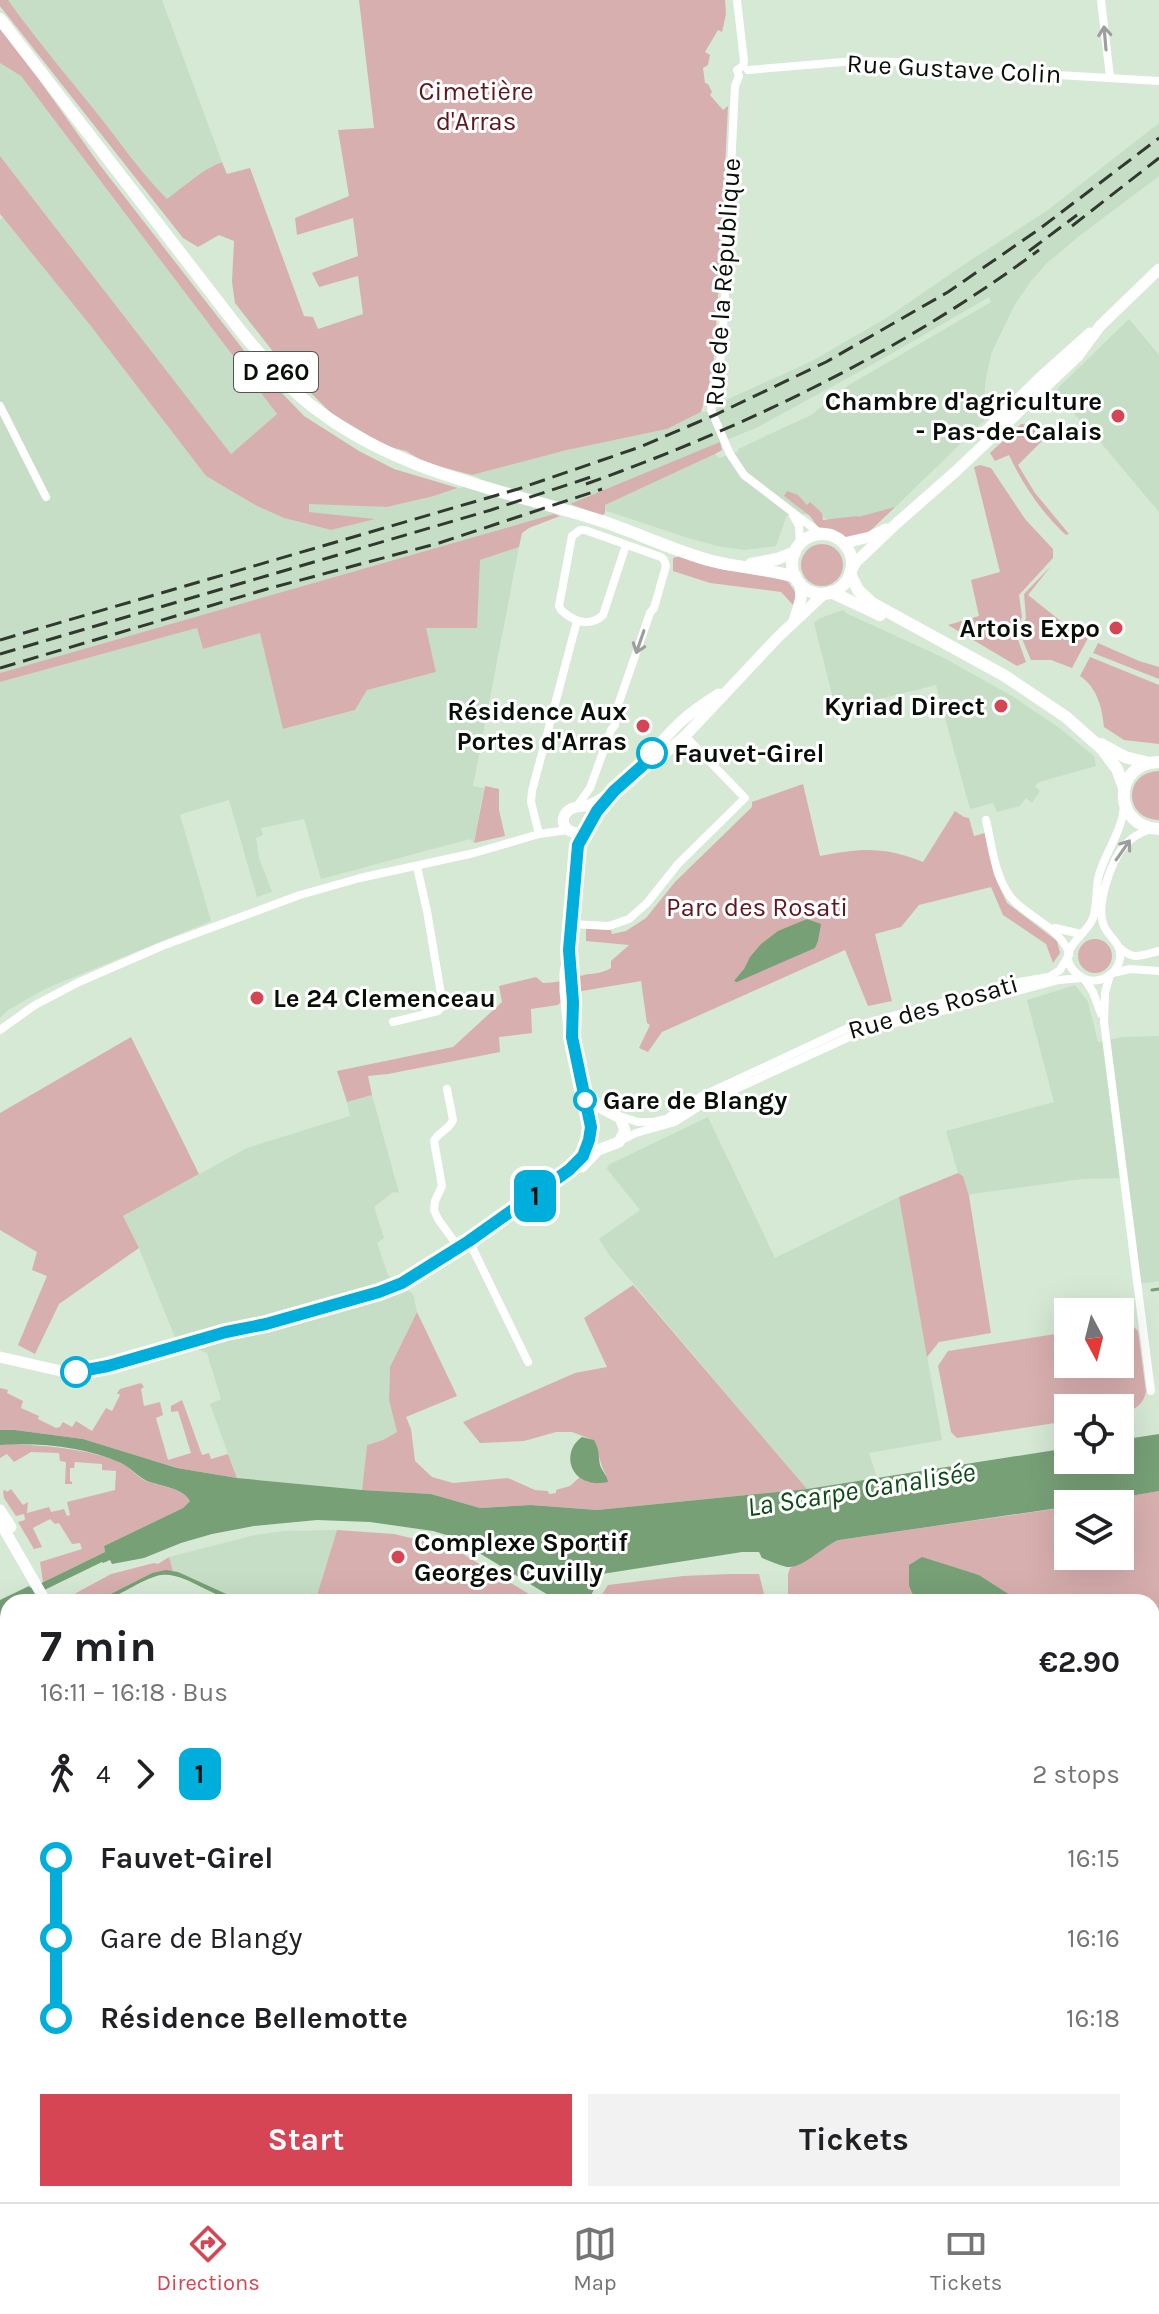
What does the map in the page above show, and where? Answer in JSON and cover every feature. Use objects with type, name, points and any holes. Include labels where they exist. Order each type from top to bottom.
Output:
[{"type":"main road","name":"D 260","points":[[0,19],[243,334],[279,375],[319,411],[384,452],[437,473],[589,517],[696,556],[775,571],[798,580]]},
{"type":"main road","points":[[828,592],[844,584],[850,572],[851,558],[844,543],[821,534],[809,537],[798,548],[793,565],[798,580],[809,590],[828,592],[923,633]]},
{"type":"main road","name":"D 260","points":[[736,566],[776,560],[798,548]]},
{"type":"main road","points":[[850,572],[858,590],[867,599],[923,633],[1005,676],[1066,717],[1095,741],[1125,757],[1154,762]]},
{"type":"main road","points":[[1095,741],[1117,769],[1127,811],[1134,820],[1155,829]]},
{"type":"main road","points":[[1124,794],[1132,773],[1154,762]]},
{"type":"street","points":[[737,0],[746,68]]},
{"type":"street","points":[[1101,0],[1110,77]]},
{"type":"street","name":"Rue Gustave Colin","points":[[746,68],[855,61],[897,62],[973,70],[1159,81]]},
{"type":"street","name":"Rue de la République","points":[[746,68],[737,70],[739,76],[735,86],[722,351],[711,410],[730,454],[744,475],[821,534]]},
{"type":"street","points":[[850,572],[861,557],[1078,356],[1100,326],[1159,269]]},
{"type":"street","points":[[0,406],[46,497]]},
{"type":"street","points":[[787,508],[798,522],[798,548]]},
{"type":"street","points":[[844,543],[870,537],[897,523]]},
{"type":"street","points":[[577,807],[590,788],[615,725],[617,708],[666,568],[663,559],[626,545],[585,530],[577,530],[573,534],[559,606],[562,612],[577,621],[597,620],[603,615],[626,545]]},
{"type":"street","points":[[794,621],[801,599],[798,580]]},
{"type":"street","points":[[642,766],[665,753],[685,736],[794,621],[828,592]]},
{"type":"street","points":[[539,834],[531,802],[532,791],[577,621]]},
{"type":"street","points":[[615,1143],[598,1143],[593,1137],[566,1014],[565,973],[578,845],[595,815],[614,791],[642,766],[667,733],[686,716],[727,690]]},
{"type":"street","points":[[571,924],[609,926],[629,919],[647,903],[678,864],[745,798],[685,736]]},
{"type":"street","points":[[539,834],[568,811],[592,804],[614,791]]},
{"type":"street","points":[[1069,953],[1072,944],[1093,919],[1099,876],[1120,827],[1124,794]]},
{"type":"street","points":[[577,807],[588,811],[588,827]]},
{"type":"street","points":[[565,816],[565,825],[578,845]]},
{"type":"street","points":[[986,820],[999,874],[1006,890],[1018,904],[1065,932],[1097,930],[1109,935]]},
{"type":"street","points":[[0,1030],[53,995],[162,946],[318,889],[474,853],[539,834],[569,831],[578,834],[588,827]]},
{"type":"street","points":[[1155,829],[1134,837],[1126,844],[1111,871],[1101,909],[1109,935],[1123,952],[1135,957],[1159,951]]},
{"type":"street","points":[[393,1022],[438,1011],[443,1006],[417,867]]},
{"type":"street","points":[[1049,925],[1061,938],[1072,968],[1093,992],[1104,1022]]},
{"type":"street","points":[[1118,945],[1120,959],[1105,993],[1104,1022],[1151,1391]]},
{"type":"street","name":"Rue des Rosati","points":[[613,1114],[638,1122],[666,1119],[700,1097],[848,1028],[1019,982],[1045,978],[1060,970],[1069,953]]},
{"type":"street","points":[[1083,978],[1095,981],[1130,969],[1159,971]]},
{"type":"street","name":"Rue des Rosati","points":[[615,1143],[630,1135],[675,1122],[703,1104],[858,1033],[1059,980],[1083,978]]},
{"type":"street","points":[[0,1357],[61,1371],[97,1369],[379,1292],[418,1274],[576,1172],[594,1153],[615,1143],[625,1128],[622,1120],[596,1105],[584,1087]]},
{"type":"street","points":[[447,1089],[453,1120],[434,1141],[442,1182],[434,1210],[438,1219],[464,1244],[528,1362]]},
{"type":"street","points":[[541,1192],[581,1159],[598,1116],[613,1114]]},
{"type":"street","points":[[0,1510],[19,1542],[34,1578]]},
{"type":"street","points":[[0,1522],[42,1594]]},
{"type":"shaded area","points":[[0,0],[162,0],[222,162],[191,180],[159,206],[0,6]]},
{"type":"shaded area","points":[[0,63],[21,76],[277,414],[231,454],[0,156]]},
{"type":"shaded area","points":[[1159,123],[1159,176],[1046,264],[1014,306],[991,354],[985,384],[984,421],[887,515],[866,529],[839,526],[817,514],[787,515],[776,546],[744,550],[685,537],[598,508],[715,454],[719,458],[738,452],[738,449],[811,415],[849,385],[991,302],[989,297],[758,427],[570,504],[554,514],[0,673],[0,219],[3,218],[90,325],[206,476],[284,518],[331,530],[372,519],[308,512],[309,503],[387,507],[467,486],[480,478],[472,475],[567,450],[667,429],[701,412],[716,411],[724,401],[812,361],[888,317],[1048,210]]},
{"type":"shaded area","name":"Chambre d'agriculture - Pas-de-Calais","points":[[1129,319],[1159,355],[1159,512],[1054,392]]},
{"type":"shaded area","points":[[519,547],[473,786],[484,788],[474,843],[470,839],[321,879],[304,819],[261,828],[263,835],[256,838],[259,858],[272,892],[257,897],[229,800],[188,812],[180,815],[211,921],[47,988],[8,1010],[0,1018],[0,682],[197,628],[203,649],[260,632],[284,729],[355,710],[366,690],[436,672],[425,627],[480,560]]},
{"type":"shaded area","points":[[843,610],[944,658],[1012,696],[1094,756],[1096,766],[1039,782],[1035,786],[1040,791],[1032,803],[1026,798],[1020,806],[997,812],[993,803],[970,809],[936,685],[836,710],[814,623]]},
{"type":"shaded area","points":[[1075,985],[1088,1002],[1098,1042],[1123,1037],[1159,1036],[1159,1281],[1137,1284],[1124,1178],[1082,1179],[969,1196],[963,1176],[958,1173],[946,1131],[1054,1102],[1027,1000]]},
{"type":"shaded area","points":[[372,1095],[399,1193],[393,1192],[374,1207],[384,1238],[377,1243],[388,1275],[413,1294],[417,1312],[390,1367],[389,1400],[397,1432],[367,1445],[362,1490],[237,1478],[210,1404],[221,1399],[207,1353],[176,1340],[123,1216],[247,1148],[350,1116],[347,1102]]},
{"type":"shaded area","points":[[708,1117],[775,1258],[899,1197],[942,1440],[869,1453],[877,1478],[807,1489],[610,1256],[599,1239],[640,1210],[607,1169],[608,1165]]},
{"type":"shaded area","points":[[337,1530],[317,1594],[226,1594],[173,1571],[169,1557],[255,1535]]},
{"type":"green space","name":"Cimetière d'Arras","points":[[0,0],[8,0],[167,199],[222,162],[227,174],[250,168],[304,316],[313,317],[318,329],[363,314],[358,276],[319,287],[312,273],[358,256],[353,218],[297,235],[295,218],[349,196],[338,130],[374,128],[359,0],[725,0],[722,32],[718,30],[705,52],[710,55],[708,65],[703,68],[705,83],[712,92],[710,95],[723,110],[728,106],[713,371],[701,412],[667,429],[567,450],[472,475],[426,463],[406,451],[386,446],[331,413],[285,367],[235,303],[232,282],[234,241],[219,235],[198,247],[183,238],[0,6]]},
{"type":"green space","points":[[0,29],[99,164],[256,366],[304,416],[394,469],[458,488],[387,507],[309,504],[309,512],[375,519],[331,530],[284,518],[206,476],[0,214],[0,156],[231,454],[277,414],[21,76],[0,63]]},
{"type":"green space","points":[[1021,424],[1040,426],[1045,438],[1018,465],[1035,493],[1069,534],[1066,535],[1041,508],[1009,455],[995,461],[990,453]]},
{"type":"green space","points":[[720,442],[722,450],[605,505],[602,516],[570,504]]},
{"type":"green space","points":[[974,467],[991,468],[1025,519],[1053,549],[1053,558],[1019,595],[1022,617],[1016,634],[1026,662],[1017,666],[948,625],[979,616],[971,580],[1000,572]]},
{"type":"green space","points":[[787,491],[798,495],[807,505],[810,502],[822,513],[823,520],[858,517],[895,507],[868,533],[849,539],[833,529],[818,527],[810,516],[784,496]]},
{"type":"green space","points":[[554,514],[560,516],[522,533],[519,547],[480,560],[477,628],[426,628],[436,672],[367,690],[355,710],[283,729],[260,633],[203,649],[197,628],[0,682],[0,673]]},
{"type":"green space","points":[[822,544],[837,550],[843,565],[837,580],[822,586],[807,580],[801,565],[807,550]]},
{"type":"green space","points":[[680,556],[724,570],[763,573],[786,579],[796,593],[793,605],[781,592],[710,583],[673,571],[673,558]]},
{"type":"green space","points":[[1051,566],[1028,595],[1088,638],[1072,668],[1051,660],[1031,660],[1020,634],[1026,618],[1024,594]]},
{"type":"green space","points":[[1098,643],[1159,667],[1159,679],[1093,653]]},
{"type":"green space","points":[[1090,657],[1159,685],[1159,744],[1124,740],[1104,727],[1098,698],[1080,676]]},
{"type":"green space","points":[[1159,771],[1159,820],[1147,818],[1139,812],[1132,796],[1139,779],[1147,773]]},
{"type":"green space","name":"Parc des Rosati","points":[[803,784],[820,856],[872,850],[896,853],[923,862],[955,811],[969,818],[974,836],[985,833],[994,875],[1007,903],[1057,941],[1060,953],[1053,963],[1046,944],[1003,915],[991,887],[919,905],[901,927],[875,934],[892,1001],[868,1006],[845,950],[662,1032],[648,1052],[639,1048],[650,1025],[647,1023],[641,981],[570,993],[558,1005],[531,1009],[532,1033],[499,1037],[500,1052],[368,1076],[372,1095],[347,1102],[337,1071],[453,1047],[502,1002],[499,986],[536,977],[543,983],[559,982],[611,968],[611,961],[629,945],[586,941],[586,928],[611,930],[612,934],[626,931],[646,918],[675,882],[752,807],[752,802]]},
{"type":"green space","points":[[485,786],[499,789],[499,810],[505,836],[474,843]]},
{"type":"green space","points":[[1095,939],[1107,944],[1112,956],[1107,968],[1095,973],[1083,968],[1078,956],[1083,944]]},
{"type":"green space","points":[[131,1037],[199,1174],[123,1216],[139,1248],[59,1304],[35,1354],[18,1345],[47,1276],[32,1270],[37,1252],[0,1230],[0,1113]]},
{"type":"green space","points":[[958,1173],[963,1176],[969,1196],[991,1333],[939,1342],[927,1357],[899,1197]]},
{"type":"green space","points":[[633,1285],[807,1489],[597,1510],[531,1505],[480,1508],[431,1494],[362,1490],[367,1445],[397,1432],[389,1400],[390,1367],[417,1312],[457,1396],[406,1417],[411,1429],[415,1461],[432,1477],[453,1483],[508,1478],[535,1490],[548,1491],[549,1494],[570,1486],[580,1477],[587,1482],[606,1475],[593,1440],[572,1432],[556,1432],[524,1441],[480,1443],[463,1422],[575,1373],[607,1367],[584,1318]]},
{"type":"green space","points":[[1134,1327],[1138,1331],[1146,1392],[1134,1408],[1134,1394],[1054,1394],[1054,1423],[957,1438],[951,1432],[938,1366],[948,1351],[1054,1334],[1054,1378],[1134,1378]]},
{"type":"green space","points":[[141,1383],[144,1387],[141,1389],[144,1406],[160,1402],[163,1415],[156,1418],[168,1460],[191,1453],[178,1411],[171,1412],[171,1406],[182,1400],[202,1455],[209,1453],[211,1459],[228,1454],[237,1478],[177,1468],[83,1439],[0,1430],[0,1388],[23,1401],[21,1408],[56,1428],[63,1422],[72,1427],[76,1421],[92,1431],[106,1408],[112,1411],[120,1389]]},
{"type":"green space","points":[[0,1445],[67,1449],[108,1458],[146,1481],[182,1493],[190,1501],[183,1508],[104,1546],[105,1552],[43,1582],[40,1562],[82,1549],[80,1543],[72,1544],[59,1523],[55,1524],[50,1519],[33,1528],[42,1547],[34,1549],[18,1522],[25,1520],[24,1514],[16,1516],[3,1491],[11,1489],[23,1505],[28,1502],[27,1513],[49,1507],[51,1512],[64,1509],[67,1516],[70,1515],[67,1502],[115,1490],[116,1471],[102,1470],[102,1464],[75,1462],[74,1468],[70,1468],[72,1484],[65,1484],[66,1462],[60,1461],[59,1453],[31,1452],[14,1462],[7,1454],[0,1458]]},
{"type":"green space","points":[[1159,1491],[1159,1594],[1009,1594],[979,1575],[958,1569],[909,1586],[912,1594],[788,1594],[790,1568],[839,1540],[1054,1509],[1054,1570],[1134,1570],[1134,1495]]},
{"type":"green space","name":"Complexe Sportif Georges Cuvilly","points":[[337,1530],[394,1534],[453,1548],[529,1594],[317,1594]]},
{"type":"green space","points":[[169,1557],[173,1571],[152,1573],[111,1594],[74,1594],[111,1574],[158,1564]]},
{"type":"green space","name":"Complexe Sportif Georges Cuvilly","points":[[759,1574],[764,1594],[602,1594],[608,1585],[683,1576]]},
{"type":"water","points":[[807,919],[821,924],[815,948],[734,981],[761,944],[778,931]]},
{"type":"water","name":"La Scarpe Canalisée","points":[[0,1430],[83,1439],[177,1468],[237,1478],[431,1494],[480,1508],[531,1505],[597,1510],[807,1489],[1054,1450],[1054,1474],[1134,1474],[1134,1438],[1159,1434],[1159,1491],[1134,1495],[1134,1490],[1054,1490],[1054,1509],[839,1540],[793,1567],[762,1558],[759,1552],[742,1552],[602,1574],[592,1594],[547,1594],[453,1537],[433,1531],[370,1522],[317,1520],[212,1534],[144,1558],[112,1564],[110,1560],[102,1562],[36,1594],[12,1594],[105,1552],[104,1546],[183,1508],[190,1501],[177,1490],[147,1481],[121,1463],[93,1453],[30,1444],[0,1445]]},
{"type":"water","points":[[582,1437],[594,1440],[608,1482],[589,1482],[572,1468],[572,1448]]},
{"type":"water","points":[[922,1557],[979,1575],[1009,1594],[912,1594],[909,1586],[909,1565]]},
{"type":"water","points":[[166,1570],[178,1572],[226,1594],[216,1594],[180,1578],[161,1575],[120,1594],[111,1594],[152,1573]]},
{"type":"waterway","points":[[1152,1290],[1159,1289]]},
{"type":"railway","points":[[0,640],[518,489],[640,447],[717,414],[826,362],[948,292],[1038,230],[1159,138]]},
{"type":"railway","points":[[1072,226],[1159,158]]},
{"type":"railway","points":[[1029,251],[1077,215]]},
{"type":"railway","points":[[586,484],[705,438],[822,384],[933,321],[1039,250]]},
{"type":"railway","points":[[0,654],[491,510],[597,475]]},
{"type":"railway","points":[[0,668],[267,589],[439,543],[602,489]]},
{"type":"bus line","name":"1","points":[[76,1372],[266,1324],[396,1286],[428,1269],[528,1201],[581,1159],[591,1127],[572,1037],[569,950],[578,845],[597,811],[652,753]]},
{"type":"place","name":"Chambre d'agriculture - Pas-de-Calais","points":[[1118,416]]},
{"type":"place","name":"Artois Expo","points":[[1116,628]]},
{"type":"place","name":"Kyriad Direct","points":[[1001,706]]},
{"type":"place","name":"Résidence Aux Portes d'Arras","points":[[643,726]]},
{"type":"place","name":"Fauvet-Girel","points":[[652,753]]},
{"type":"place","name":"Le 24 Clemenceau","points":[[257,998]]},
{"type":"place","name":"Gare de Blangy","points":[[585,1100]]},
{"type":"place","name":"Complexe Sportif Georges Cuvilly","points":[[398,1557]]}]
